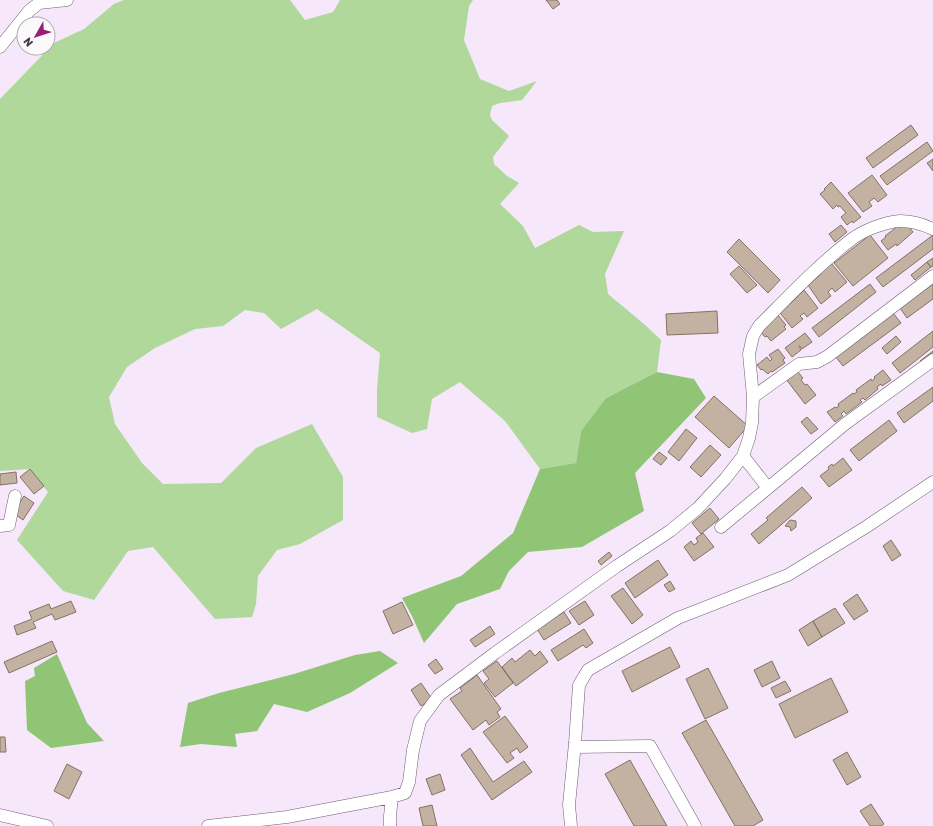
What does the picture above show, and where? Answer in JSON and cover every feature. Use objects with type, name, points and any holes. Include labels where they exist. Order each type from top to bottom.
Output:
[{"type":"street","points":[[0,47],[29,11],[39,4],[67,0]]},
{"type":"street","points":[[208,826],[287,818],[392,798],[405,793],[409,782],[413,750],[420,721],[440,695],[495,653],[616,566],[670,531],[698,508],[725,479],[743,456],[752,423],[753,397],[749,354],[753,336],[759,326],[812,274],[853,239],[870,230],[900,221],[919,223],[933,229]]},
{"type":"street","points":[[753,397],[799,364],[817,362],[828,356],[933,276]]},
{"type":"street","points":[[721,527],[845,424],[933,360]]},
{"type":"street","points":[[743,456],[768,488]]},
{"type":"street","points":[[571,826],[568,805],[575,747],[579,685],[588,670],[678,618],[788,575],[866,527],[933,482]]},
{"type":"street","points":[[0,526],[9,526],[15,496]]},
{"type":"street","points":[[575,747],[650,746],[695,826]]},
{"type":"street","points":[[390,826],[392,798]]},
{"type":"street","points":[[0,815],[47,826]]},
{"type":"green space","points":[[124,0],[290,0],[305,20],[333,12],[340,0],[473,0],[469,6],[464,40],[480,79],[509,91],[537,81],[522,100],[500,103],[492,106],[490,115],[492,120],[509,136],[493,157],[494,164],[507,176],[519,183],[500,204],[523,226],[535,248],[579,225],[593,232],[624,231],[605,274],[608,294],[661,340],[657,372],[606,398],[581,431],[576,463],[540,469],[505,421],[460,382],[432,399],[427,429],[412,433],[377,417],[377,389],[380,353],[317,309],[281,329],[264,313],[245,310],[223,326],[195,329],[155,348],[127,367],[109,397],[115,424],[142,463],[163,484],[221,483],[256,448],[312,424],[343,477],[343,520],[300,544],[277,550],[258,576],[256,604],[252,617],[215,619],[153,547],[128,551],[94,600],[63,591],[17,540],[48,492],[30,469],[0,471],[0,99],[41,56],[56,56],[56,42],[84,29],[114,4]]},
{"type":"green space","points":[[657,372],[694,379],[706,398],[635,473],[644,511],[582,547],[528,552],[509,571],[500,589],[457,604],[424,643],[402,598],[461,576],[513,533],[540,469],[576,463],[581,431],[606,398]]},
{"type":"green space","points":[[380,651],[398,663],[350,693],[307,712],[274,704],[257,731],[235,734],[237,747],[201,744],[180,747],[188,703],[219,693],[294,674],[355,655]]},
{"type":"green space","points":[[57,654],[87,723],[104,741],[51,748],[27,730],[25,681],[35,676],[34,668]]},
{"type":"building","points":[[546,0],[557,0],[560,4],[553,9]]},
{"type":"building","points":[[911,125],[918,135],[873,168],[866,158]]},
{"type":"building","points":[[927,142],[933,151],[887,185],[880,176]]},
{"type":"building","points":[[933,159],[933,171],[927,163]]},
{"type":"building","points":[[872,175],[887,195],[878,202],[874,198],[869,202],[872,206],[863,212],[848,193]]},
{"type":"building","points":[[831,182],[861,217],[853,223],[852,221],[847,225],[841,217],[846,213],[840,206],[838,207],[837,205],[833,209],[820,194]]},
{"type":"building","points":[[906,223],[913,232],[897,246],[896,244],[888,250],[881,241],[898,226],[899,228]]},
{"type":"building","points":[[841,225],[847,232],[835,242],[829,234]]},
{"type":"building","points":[[870,235],[888,258],[853,286],[834,263]]},
{"type":"building","points":[[933,235],[933,249],[883,287],[876,278]]},
{"type":"building","points":[[739,239],[780,280],[768,293],[727,252]]},
{"type":"building","points":[[933,258],[933,266],[931,267],[927,262]]},
{"type":"building","points":[[927,262],[931,267],[915,280],[911,275]]},
{"type":"building","points":[[831,263],[847,282],[835,292],[832,288],[828,292],[831,296],[821,304],[808,285]]},
{"type":"building","points":[[739,266],[757,285],[747,293],[730,274]]},
{"type":"building","points":[[870,284],[876,292],[819,337],[812,328]]},
{"type":"building","points":[[933,284],[933,299],[907,318],[900,308]]},
{"type":"building","points":[[804,290],[818,308],[807,317],[804,313],[800,316],[803,319],[792,328],[777,309],[787,300],[790,304]]},
{"type":"building","points":[[717,311],[718,333],[667,335],[666,314]]},
{"type":"building","points":[[893,313],[901,323],[843,366],[835,356]]},
{"type":"building","points":[[778,315],[786,325],[784,327],[786,329],[771,341],[759,330]]},
{"type":"building","points":[[933,331],[933,347],[900,373],[892,363]]},
{"type":"building","points":[[805,333],[812,342],[802,349],[799,346],[801,350],[792,357],[785,348]]},
{"type":"building","points":[[896,336],[901,342],[887,354],[882,348]]},
{"type":"building","points":[[778,349],[785,358],[783,360],[785,363],[768,374],[762,369],[761,370],[757,365],[767,357],[770,361],[772,359],[769,355]]},
{"type":"building","points":[[933,351],[933,359],[924,366],[920,361]]},
{"type":"building","points":[[883,370],[891,380],[882,386],[881,384],[877,387],[878,389],[865,400],[863,398],[860,400],[862,402],[846,414],[844,411],[841,414],[843,416],[835,422],[827,412],[839,406],[838,404],[853,393],[854,394],[857,392],[856,390],[871,379],[872,381],[875,378],[874,377]]},
{"type":"building","points":[[797,371],[803,378],[801,380],[805,385],[807,384],[816,395],[805,404],[786,379]]},
{"type":"building","points":[[933,387],[933,401],[904,423],[897,413]]},
{"type":"building","points":[[714,396],[748,426],[729,448],[695,417]]},
{"type":"building","points":[[807,417],[818,429],[811,434],[801,422]]},
{"type":"building","points":[[889,420],[897,431],[859,461],[850,450]]},
{"type":"building","points":[[686,429],[697,438],[679,461],[668,452]]},
{"type":"building","points":[[710,445],[721,455],[701,477],[690,467]]},
{"type":"building","points":[[659,452],[667,458],[661,465],[653,459]]},
{"type":"building","points":[[843,458],[852,470],[829,487],[820,476],[829,469],[828,467],[832,464],[833,466]]},
{"type":"building","points":[[30,469],[44,486],[34,494],[20,477]]},
{"type":"building","points":[[16,472],[17,483],[0,485],[0,474]]},
{"type":"building","points":[[802,487],[812,498],[759,544],[751,534],[768,520],[766,518]]},
{"type":"building","points":[[24,496],[34,503],[23,520],[13,513]]},
{"type":"building","points":[[710,508],[719,519],[701,534],[692,523]]},
{"type":"building","points":[[790,520],[796,521],[796,527],[791,531],[790,527],[785,526]]},
{"type":"building","points":[[703,533],[714,547],[694,561],[684,547],[691,541],[694,545],[698,542],[696,538]]},
{"type":"building","points":[[891,540],[901,555],[892,561],[883,546]]},
{"type":"building","points":[[609,552],[612,556],[601,565],[598,561]]},
{"type":"building","points":[[658,560],[668,575],[635,598],[625,583]]},
{"type":"building","points":[[670,581],[675,589],[669,592],[664,585]]},
{"type":"building","points":[[623,588],[643,615],[632,624],[611,596]]},
{"type":"building","points":[[857,594],[868,611],[854,620],[843,604]]},
{"type":"building","points":[[71,601],[76,612],[55,620],[52,614],[33,622],[36,628],[17,635],[14,626],[32,619],[29,612],[49,604],[51,609]]},
{"type":"building","points":[[585,601],[594,615],[579,625],[569,611]]},
{"type":"building","points":[[402,602],[413,625],[393,634],[383,611]]},
{"type":"building","points":[[835,608],[845,623],[822,637],[813,621]]},
{"type":"building","points":[[564,612],[571,623],[544,640],[537,629]]},
{"type":"building","points":[[813,621],[822,637],[808,646],[799,630]]},
{"type":"building","points":[[490,626],[495,634],[475,647],[470,640]]},
{"type":"building","points":[[584,629],[593,643],[586,648],[583,645],[558,661],[551,650]]},
{"type":"building","points":[[52,641],[57,652],[9,673],[4,662]]},
{"type":"building","points":[[670,647],[680,667],[632,692],[622,671]]},
{"type":"building","points":[[530,650],[535,656],[540,651],[548,662],[516,686],[502,667],[512,658],[515,662]]},
{"type":"building","points":[[436,659],[443,669],[435,674],[428,665]]},
{"type":"building","points":[[497,661],[513,683],[495,697],[484,683],[489,679],[483,671]]},
{"type":"building","points":[[772,661],[780,678],[762,687],[754,670]]},
{"type":"building","points":[[708,668],[728,708],[705,719],[686,679]]},
{"type":"building","points":[[477,675],[501,709],[497,712],[500,717],[489,725],[486,720],[473,730],[450,699],[462,691],[460,688]]},
{"type":"building","points":[[831,678],[848,712],[795,738],[779,704]]},
{"type":"building","points":[[785,681],[791,691],[776,698],[771,688]]},
{"type":"building","points":[[421,683],[432,699],[421,706],[411,690]]},
{"type":"building","points":[[505,716],[528,747],[520,753],[517,748],[510,753],[514,758],[507,763],[483,732]]},
{"type":"building","points":[[706,720],[763,820],[753,826],[735,826],[682,733]]},
{"type":"building","points":[[0,737],[5,737],[6,752],[0,752]]},
{"type":"building","points":[[470,748],[493,782],[524,761],[532,772],[492,800],[461,755]]},
{"type":"building","points":[[847,752],[861,777],[847,785],[833,760]]},
{"type":"building","points":[[630,760],[667,826],[634,826],[605,774]]},
{"type":"building","points":[[67,764],[82,772],[69,799],[54,791]]},
{"type":"building","points":[[440,774],[445,790],[432,795],[426,779]]},
{"type":"building","points":[[871,804],[884,824],[881,826],[870,826],[860,811]]},
{"type":"building","points":[[432,805],[437,826],[423,826],[419,808]]}]
